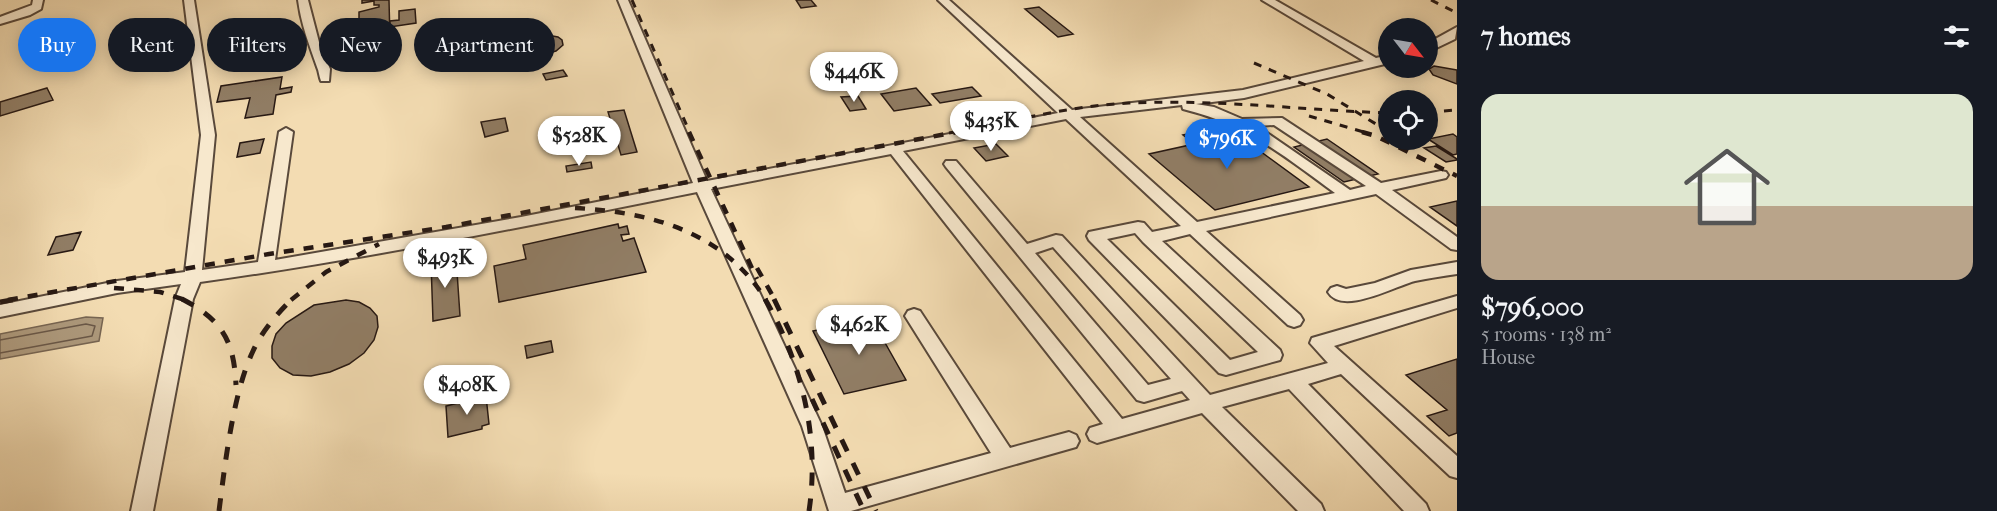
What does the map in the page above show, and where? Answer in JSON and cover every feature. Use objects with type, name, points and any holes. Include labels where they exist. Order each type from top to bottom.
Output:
[{"type":"lane","points":[[0,21],[37,7],[38,0]]},
{"type":"lane","points":[[142,511],[184,299],[193,277],[208,135],[193,0]]},
{"type":"lane","points":[[303,0],[305,22],[313,35],[314,47],[326,71],[325,78]]},
{"type":"lane","points":[[623,0],[702,186],[812,426],[838,508],[1069,441]]},
{"type":"lane","points":[[943,0],[1294,320]]},
{"type":"lane","points":[[1267,0],[1378,59]]},
{"type":"lane","points":[[1438,43],[1451,37],[1457,30]]},
{"type":"lane","points":[[0,311],[117,287],[266,267],[521,222],[1067,115],[1244,94],[1378,62]]},
{"type":"lane","points":[[1163,103],[1203,107],[1242,123],[1348,196]]},
{"type":"lane","points":[[1242,123],[1277,121],[1380,189],[1457,245]]},
{"type":"lane","points":[[266,267],[286,132]]},
{"type":"lane","points":[[894,149],[1118,428]]},
{"type":"lane","points":[[951,164],[1144,394],[1186,382]]},
{"type":"lane","points":[[1149,238],[1441,175]]},
{"type":"lane","points":[[1138,227],[1149,238],[1273,354],[1226,368],[1095,236],[1138,227]]},
{"type":"lane","points":[[1023,251],[1056,240],[1206,404],[1313,511]]},
{"type":"lane","points":[[1337,292],[1344,296],[1355,294],[1378,289],[1411,276],[1457,268]]},
{"type":"lane","points":[[1457,302],[1319,343],[1457,469]]},
{"type":"lane","points":[[914,316],[1005,458]]},
{"type":"lane","points":[[1097,434],[1344,366]]},
{"type":"lane","points":[[1292,380],[1418,511]]},
{"type":"water","points":[[86,317],[103,318],[99,341],[0,359],[0,334]]},
{"type":"building","points":[[362,0],[389,0],[389,18],[359,18],[359,12],[379,7],[379,5],[374,5],[374,1],[362,3]]},
{"type":"building","points":[[796,0],[811,0],[816,6],[801,8]]},
{"type":"building","points":[[1039,7],[1073,34],[1058,37],[1025,9]]},
{"type":"building","points":[[415,9],[414,23],[402,25],[399,11]]},
{"type":"building","points":[[555,36],[562,40],[563,45],[556,51]]},
{"type":"building","points":[[1438,67],[1457,70],[1457,84],[1438,77]]},
{"type":"building","points":[[563,70],[567,76],[546,80],[543,74]]},
{"type":"building","points":[[282,77],[280,89],[292,87],[291,92],[276,95],[273,114],[245,118],[250,98],[217,102],[221,86]]},
{"type":"building","points":[[972,87],[981,96],[940,103],[932,94]]},
{"type":"building","points":[[47,88],[53,100],[0,116],[0,102]]},
{"type":"building","points":[[916,88],[931,105],[894,111],[881,94]]},
{"type":"building","points":[[858,96],[866,109],[850,111],[841,97]]},
{"type":"building","points":[[624,110],[637,152],[621,155],[608,112]]},
{"type":"building","points":[[505,118],[508,131],[485,137],[481,122]]},
{"type":"building","points":[[579,125],[581,132],[557,134],[556,129]]},
{"type":"building","points":[[1230,129],[1309,187],[1215,210],[1149,154],[1194,144],[1183,135],[1198,132],[1202,135]]},
{"type":"building","points":[[1453,134],[1457,137],[1457,154],[1453,155],[1438,145],[1438,137]]},
{"type":"building","points":[[264,139],[260,153],[237,157],[240,143]]},
{"type":"building","points":[[1327,139],[1378,174],[1344,182],[1294,147]]},
{"type":"building","points":[[996,144],[1008,156],[986,161],[974,148]]},
{"type":"building","points":[[1438,147],[1457,159],[1446,162],[1427,150],[1438,150]]},
{"type":"building","points":[[591,162],[592,168],[567,172],[566,166]]},
{"type":"building","points":[[1457,201],[1457,226],[1430,207]]},
{"type":"building","points":[[618,224],[619,228],[627,226],[629,234],[621,235],[623,241],[634,238],[646,272],[499,302],[494,266],[526,259],[523,245]]},
{"type":"building","points":[[81,232],[73,250],[48,255],[56,237]]},
{"type":"building","points":[[456,257],[460,316],[433,321],[431,262]]},
{"type":"building","points":[[346,300],[359,302],[370,308],[377,316],[378,327],[374,340],[364,353],[349,364],[330,372],[311,376],[293,375],[280,368],[272,358],[272,346],[276,334],[286,323],[314,305]]},
{"type":"building","points":[[871,318],[906,380],[844,394],[813,331]]},
{"type":"building","points":[[551,341],[553,352],[527,358],[525,346]]},
{"type":"building","points":[[1457,359],[1457,433],[1449,436],[1427,416],[1447,410],[1406,375]]},
{"type":"building","points":[[486,396],[489,424],[482,426],[482,429],[448,437],[446,406]]},
{"type":"railway","points":[[632,0],[690,133]]},
{"type":"railway","points":[[1431,0],[1457,13]]},
{"type":"railway","points":[[1254,63],[1327,94],[1355,111]]},
{"type":"railway","points":[[949,133],[1062,111],[1129,103],[1227,104],[1355,111]]},
{"type":"railway","points":[[1438,111],[1457,110]]},
{"type":"railway","points":[[1355,111],[1378,112]]},
{"type":"railway","points":[[1355,111],[1378,125]]},
{"type":"railway","points":[[1309,116],[1367,133]]},
{"type":"railway","points":[[689,132],[710,178]]},
{"type":"railway","points":[[710,178],[957,132]]},
{"type":"railway","points":[[1362,132],[1376,136],[1457,176]]},
{"type":"railway","points":[[8,300],[269,254],[446,227],[710,178]]},
{"type":"railway","points":[[710,178],[757,279]]},
{"type":"railway","points":[[575,208],[631,214],[683,230],[707,242],[729,258],[749,277],[766,300]]},
{"type":"railway","points":[[291,300],[326,272],[379,244]]},
{"type":"railway","points":[[757,268],[775,300]]},
{"type":"railway","points":[[114,288],[160,292],[182,299]]},
{"type":"railway","points":[[0,302],[17,299]]},
{"type":"railway","points":[[182,299],[207,315],[223,333],[229,344],[236,385]]},
{"type":"railway","points":[[765,299],[789,349],[805,402],[812,456],[809,511]]},
{"type":"railway","points":[[774,299],[876,511]]},
{"type":"railway","points":[[219,511],[231,429],[246,368],[261,337],[291,300]]},
{"type":"railway","points":[[812,399],[864,511]]}]
